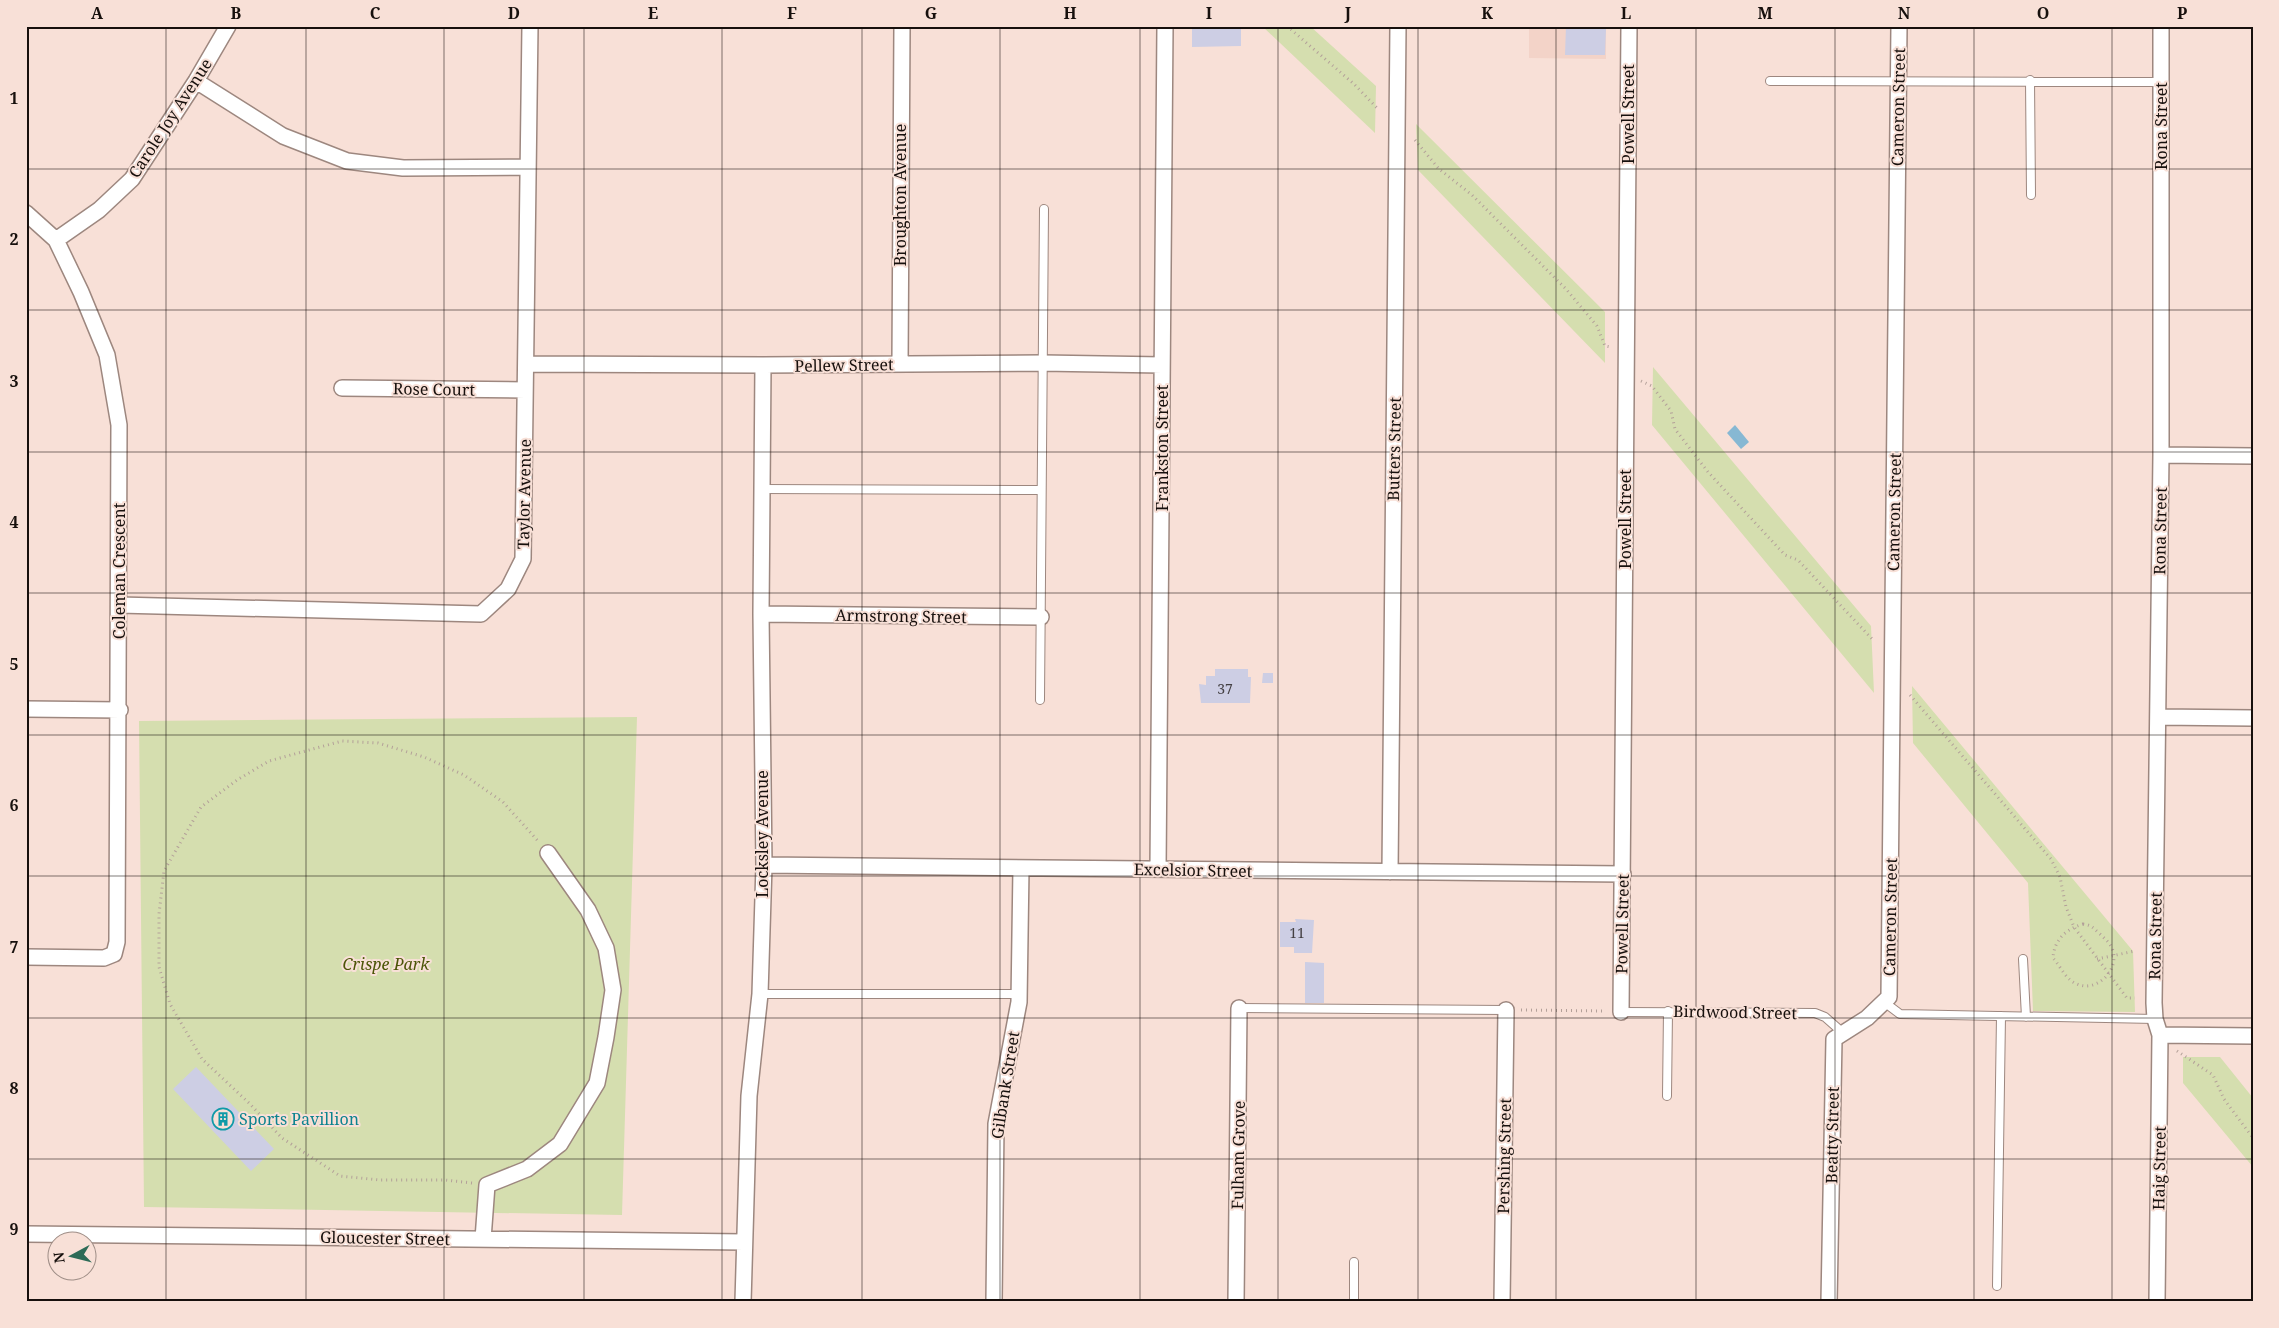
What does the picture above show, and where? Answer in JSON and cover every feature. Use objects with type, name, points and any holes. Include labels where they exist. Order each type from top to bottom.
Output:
[{"type":"street","name":"Carole Joy Avenue","points":[[56,240],[98,210],[132,179],[196,81],[228,26]]},
{"type":"street","name":"Taylor Avenue","points":[[119,605],[481,614],[508,589],[523,559],[530,26]]},
{"type":"street","name":"Broughton Avenue","points":[[900,364],[902,26]]},
{"type":"street","name":"Frankston Street","points":[[1158,869],[1165,26]]},
{"type":"street","name":"Butters Street","points":[[1390,872],[1398,26]]},
{"type":"street","name":"Powell Street","points":[[1621,1012],[1629,26]]},
{"type":"street","name":"Cameron Street","points":[[1887,999],[1899,26]]},
{"type":"street","name":"Rona Street","points":[[2160,1035],[2155,1019],[2161,455],[2161,26]]},
{"type":"street","points":[[196,81],[283,136],[347,161],[403,168],[527,167]]},
{"type":"street","name":"Coleman Crescent","points":[[26,213],[56,240],[107,355],[120,425],[118,942],[114,954],[104,958],[26,957]]},
{"type":"street","name":"Pellew Street","points":[[526,364],[1042,363],[1162,365]]},
{"type":"street","name":"Locksley Avenue","points":[[743,1302],[748,1096],[760,994],[764,865],[761,614],[763,365]]},
{"type":"street","name":"Rose Court","points":[[342,388],[525,390]]},
{"type":"street","points":[[2161,455],[2253,456]]},
{"type":"street","name":"Armstrong Street","points":[[761,614],[1041,617]]},
{"type":"street","points":[[26,708],[120,710]]},
{"type":"street","points":[[2158,717],[2253,718]]},
{"type":"street","points":[[483,1239],[487,1185],[528,1170],[560,1144],[597,1083],[606,1037],[613,990],[606,948],[588,910],[548,853]]},
{"type":"street","name":"Excelsior Street","points":[[764,865],[1622,874]]},
{"type":"street","name":"Gilbank Street","points":[[994,1302],[996,1124],[1020,994],[1020,868]]},
{"type":"street","points":[[1842,1032],[1867,1018],[1887,999]]},
{"type":"street","name":"Fulham Grove","points":[[1236,1302],[1239,1008]]},
{"type":"street","name":"Pershing Street","points":[[1502,1302],[1506,1010]]},
{"type":"street","name":"Beatty Street","points":[[1829,1302],[1834,1039],[1842,1032]]},
{"type":"street","points":[[2160,1035],[2253,1036]]},
{"type":"street","name":"Haig Street","points":[[2157,1302],[2160,1035]]},
{"type":"street","name":"Gloucester Street","points":[[26,1234],[744,1242]]},
{"type":"lane","points":[[2030,80],[2031,195]]},
{"type":"lane","points":[[1770,81],[2030,80],[2160,82]]},
{"type":"lane","points":[[1040,700],[1044,209]]},
{"type":"lane","points":[[762,489],[1041,490]]},
{"type":"lane","points":[[2023,959],[2026,1017]]},
{"type":"lane","points":[[760,994],[1020,994]]},
{"type":"lane","points":[[1887,999],[1900,1014],[2155,1019]]},
{"type":"lane","points":[[1239,1008],[1506,1010]]},
{"type":"lane","points":[[1667,1096],[1668,1011]]},
{"type":"lane","name":"Birdwood Street","points":[[1621,1012],[1815,1012],[1825,1017],[1842,1032]]},
{"type":"lane","points":[[1997,1286],[2001,1016]]},
{"type":"lane","points":[[1354,1262],[1354,1302]]},
{"type":"path","points":[[1287,26],[1354,84],[1378,110]]},
{"type":"path","points":[[1414,140],[1440,169],[1472,195],[1566,289],[1597,326],[1605,346],[1618,347],[1636,378],[1652,386],[1671,411],[1675,429],[1708,472],[1785,555],[1798,560],[1874,641]]},
{"type":"path","points":[[1910,695],[2052,858],[2060,877],[2066,908],[2074,927],[2127,998],[2135,998]]},
{"type":"path","points":[[487,1185],[445,1180],[380,1180],[340,1176],[282,1138],[250,1104],[202,1059],[170,1004],[159,967],[159,914],[164,871],[201,808],[238,780],[269,761],[342,742],[378,744],[424,757],[464,775],[504,802],[548,853]]},
{"type":"path","points":[[2083,924],[2091,925],[2106,940],[2113,956],[2109,974],[2101,982],[2089,986],[2077,984],[2067,978],[2054,958],[2054,951],[2060,937],[2074,927],[2083,924]]},
{"type":"path","points":[[2097,959],[2135,950]]},
{"type":"path","points":[[1506,1010],[1621,1012]]},
{"type":"path","points":[[2160,1035],[2180,1054],[2196,1062],[2212,1075],[2224,1099],[2253,1138]]},
{"type":"shaded area","points":[[1529,26],[1606,26],[1606,59],[1529,58]]},
{"type":"green space","points":[[1262,26],[1310,26],[1376,86],[1375,133]]},
{"type":"green space","points":[[1416,124],[1605,312],[1605,363],[1418,170]]},
{"type":"green space","points":[[1653,367],[1871,626],[1874,693],[1652,425]]},
{"type":"green space","points":[[1912,686],[2133,951],[2135,1012],[2033,1011],[2028,883],[1913,743]]},
{"type":"green space","name":"Crispe Park","points":[[637,717],[622,1215],[144,1207],[139,721]]},
{"type":"green space","points":[[2183,1057],[2220,1057],[2253,1098],[2253,1167],[2183,1083]]},
{"type":"water","points":[[1735,425],[1749,442],[1741,449],[1727,433]]},
{"type":"building","points":[[1192,26],[1241,26],[1241,46],[1192,47]]},
{"type":"building","points":[[1566,26],[1590,26],[1590,29],[1606,29],[1605,55],[1565,55]]},
{"type":"building","points":[[1215,669],[1248,669],[1248,677],[1251,677],[1250,703],[1201,703],[1199,684],[1206,685],[1206,676],[1215,676]]},
{"type":"building","points":[[1263,673],[1273,673],[1273,683],[1262,683]]},
{"type":"building","points":[[1295,919],[1314,920],[1312,953],[1294,953],[1294,947],[1280,947],[1280,922],[1296,922]]},
{"type":"building","points":[[1305,962],[1324,963],[1324,1003],[1305,1003]]},
{"type":"building","name":"Sports Pavillion","points":[[196,1067],[274,1149],[251,1171],[173,1089]]},
{"type":"place","name":"Sports Pavillion","points":[[223,1119]]}]
